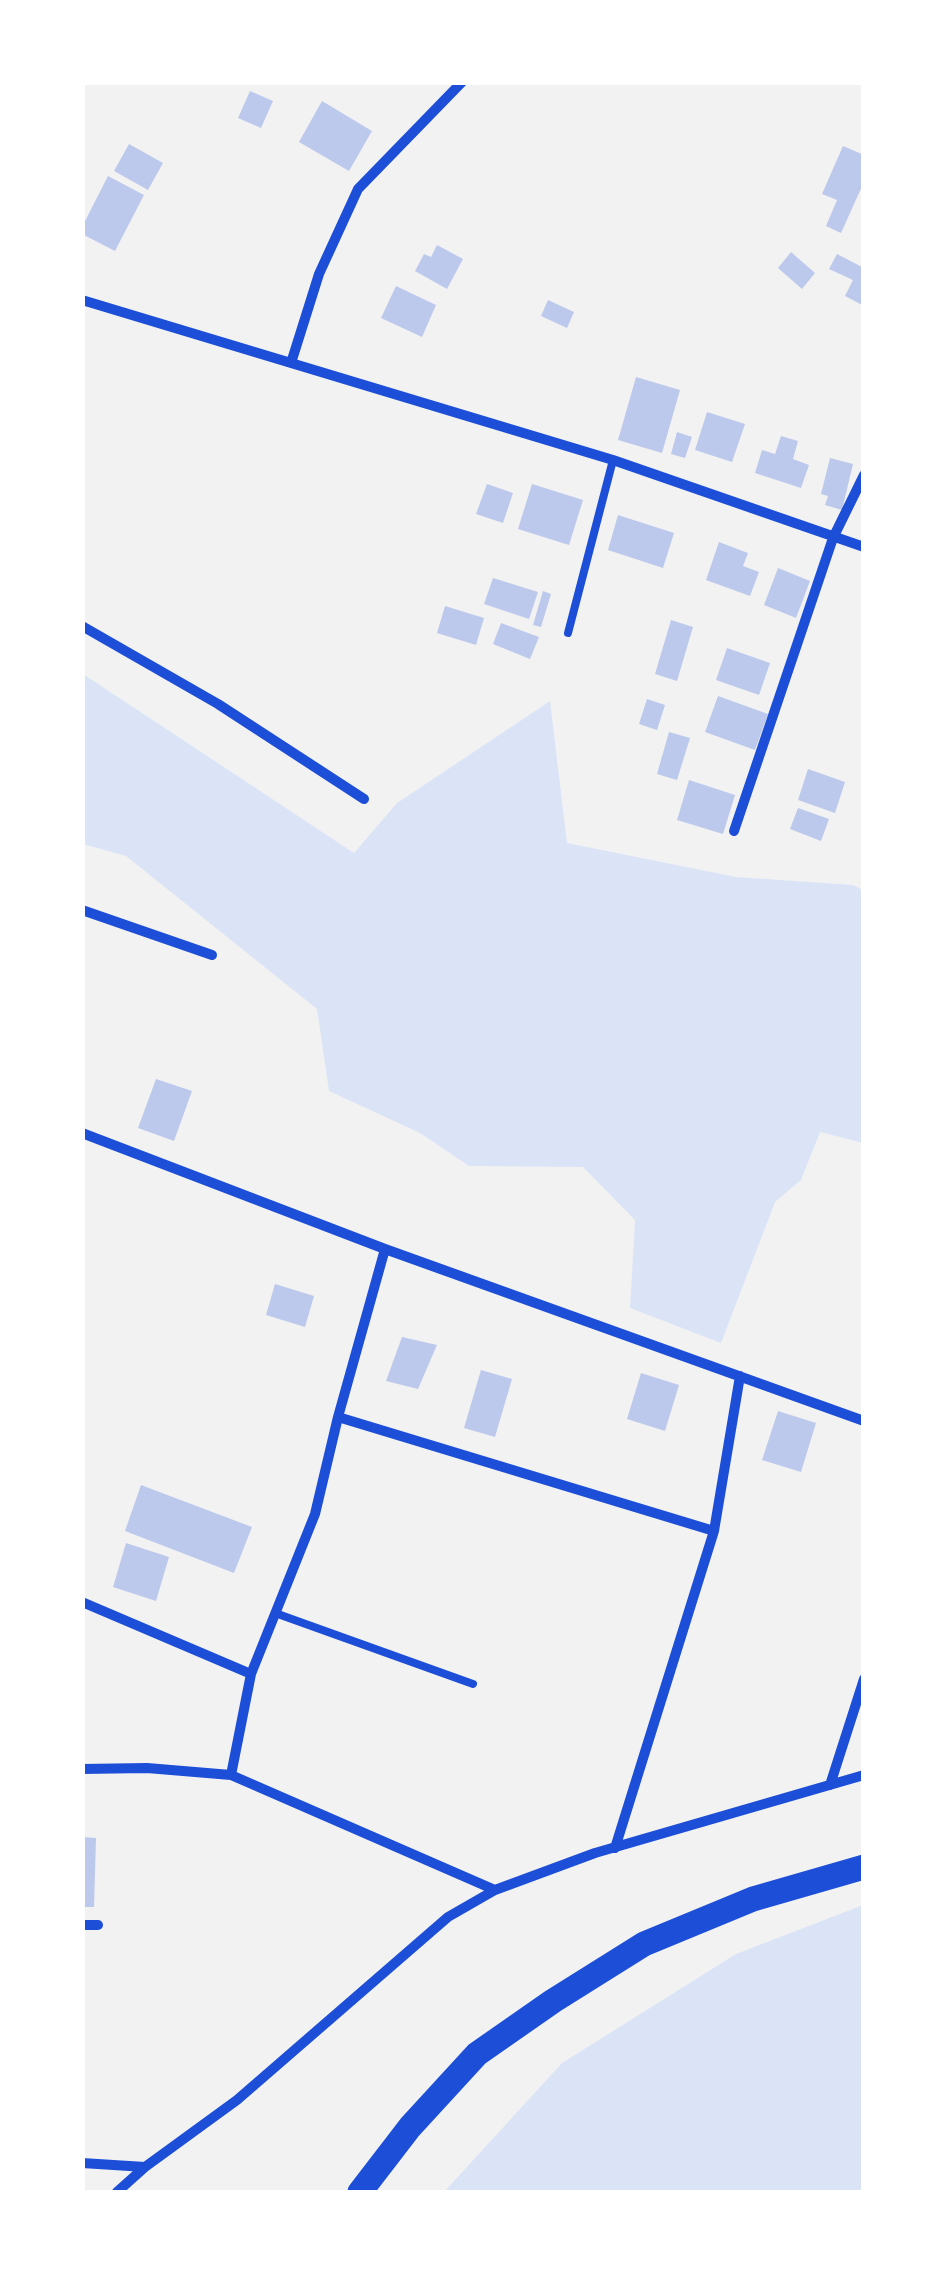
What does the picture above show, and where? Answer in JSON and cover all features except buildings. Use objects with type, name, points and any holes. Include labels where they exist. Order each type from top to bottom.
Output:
[{"type":"main road","points":[[360,2192],[410,2127],[478,2054],[553,2001],[644,1944],[753,1899],[864,1867]]},
{"type":"street","points":[[291,363],[319,274],[358,189],[462,82]]},
{"type":"street","points":[[82,300],[613,460],[864,547]]},
{"type":"street","points":[[734,831],[832,538],[864,476]]},
{"type":"street","points":[[82,626],[218,704],[364,798]]},
{"type":"street","points":[[82,910],[212,955]]},
{"type":"street","points":[[82,1133],[385,1249],[864,1421]]},
{"type":"street","points":[[231,1775],[251,1674],[314,1514],[385,1249]]},
{"type":"street","points":[[615,1848],[714,1531],[740,1376]]},
{"type":"street","points":[[338,1417],[714,1531]]},
{"type":"street","points":[[82,1602],[251,1674]]},
{"type":"street","points":[[830,1785],[864,1679]]},
{"type":"street","points":[[82,1769],[147,1768],[231,1775],[494,1890]]},
{"type":"street","points":[[117,2192],[145,2166],[237,2100],[448,1917],[494,1890],[615,1848],[864,1775]]},
{"type":"street","points":[[82,1925],[98,1925]]},
{"type":"street","points":[[82,2162],[145,2166]]},
{"type":"lane","points":[[568,633],[613,460]]},
{"type":"lane","points":[[275,1613],[473,1684]]},
{"type":"shaded area","points":[[83,674],[354,853],[397,803],[550,701],[567,843],[736,877],[853,885],[863,890],[863,1143],[820,1132],[801,1180],[775,1202],[721,1343],[630,1308],[635,1220],[583,1167],[469,1166],[420,1133],[329,1091],[317,1009],[126,856],[83,844]]},
{"type":"shaded area","points":[[863,1905],[863,2192],[444,2192],[562,2063],[736,1954]]}]
